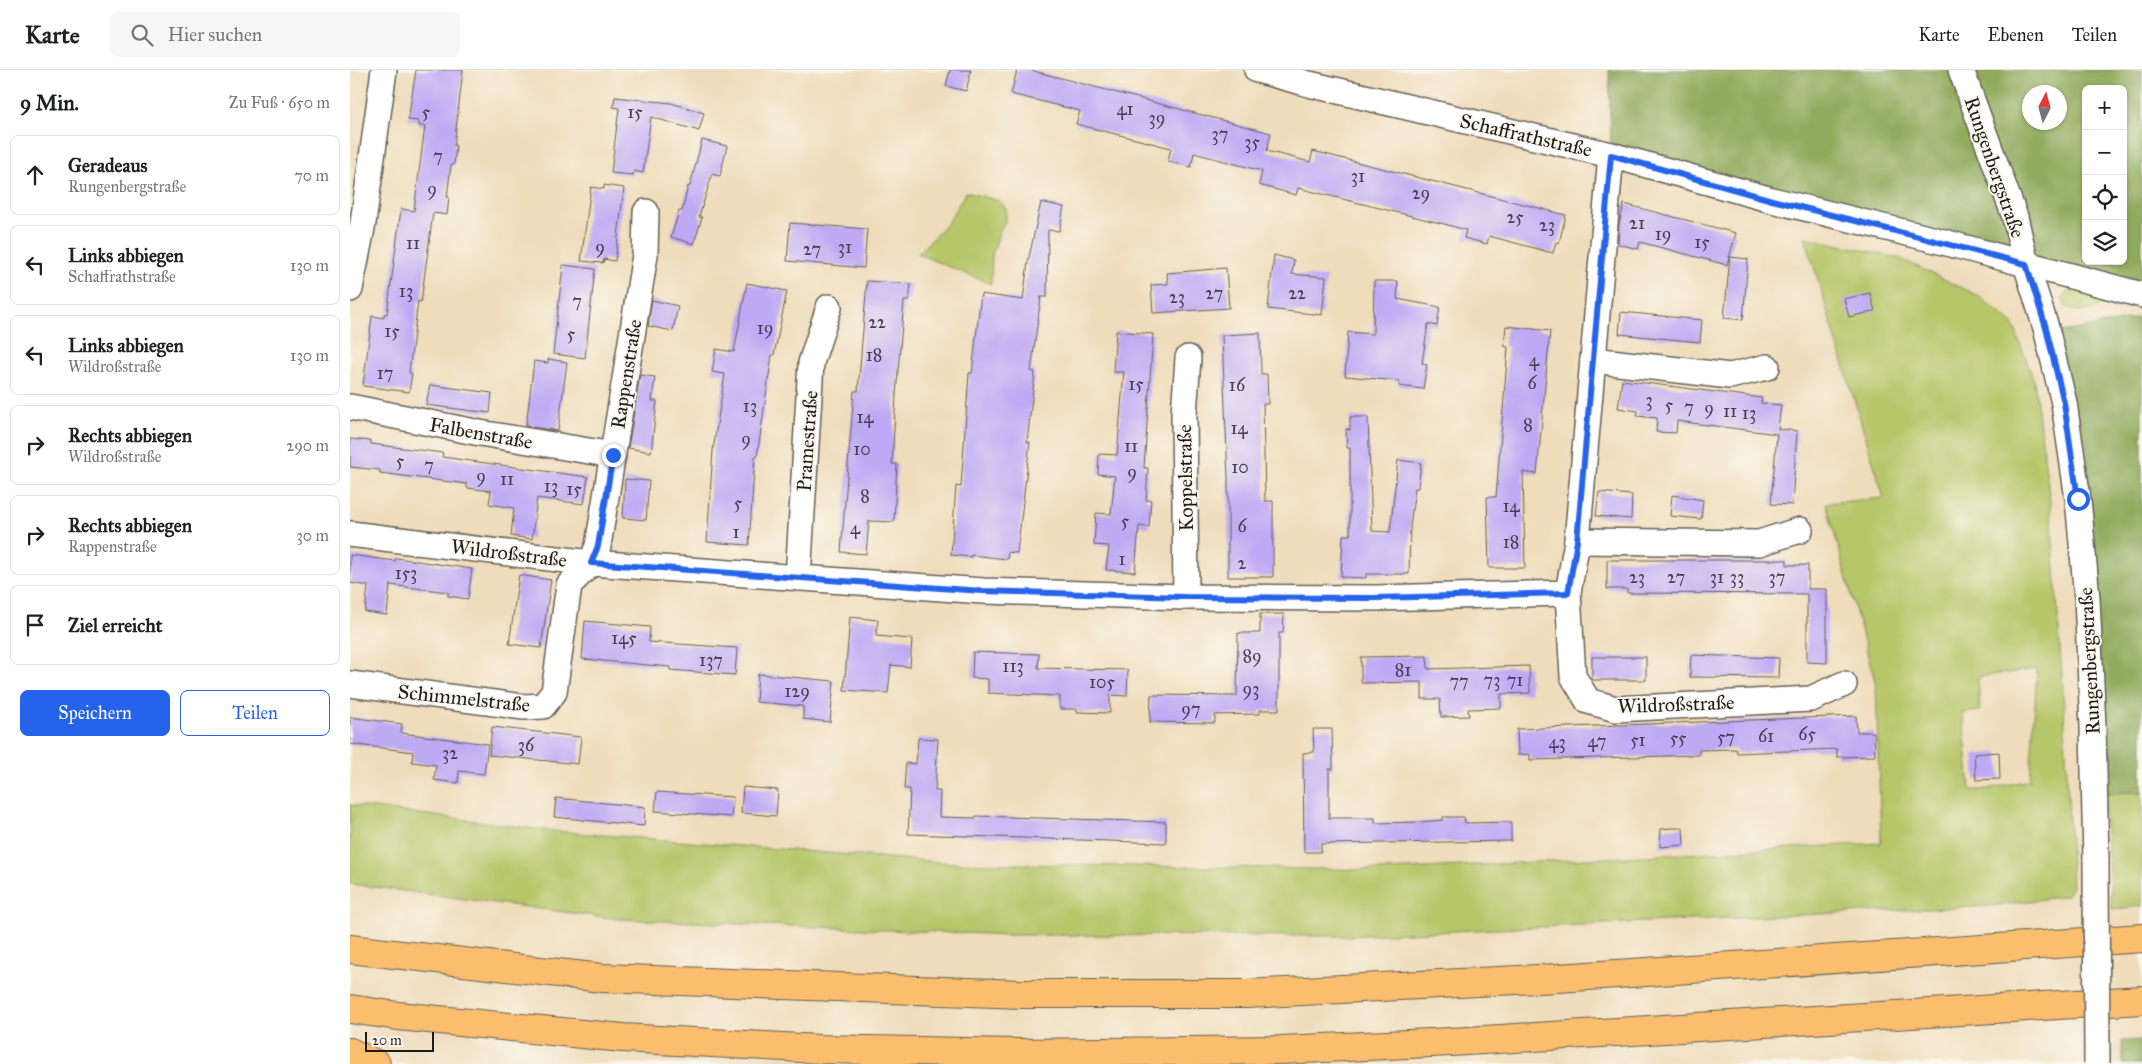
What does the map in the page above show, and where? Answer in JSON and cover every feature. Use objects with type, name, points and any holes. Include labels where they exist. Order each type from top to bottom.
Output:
[{"type":"highway","points":[[350,948],[602,978],[1021,994],[1246,994],[1558,978],[2142,938]]},
{"type":"highway","points":[[350,1009],[398,1016],[623,1038],[820,1050],[1015,1053],[1281,1050],[1451,1042],[2142,1000]]},
{"type":"highway","points":[[1402,1064],[1451,1042]]},
{"type":"highway","points":[[350,1052],[376,1064]]},
{"type":"street","points":[[350,289],[363,224],[384,70]]},
{"type":"street","name":"Schaffrathstraße","points":[[1257,70],[1611,155],[1772,200],[2026,264]]},
{"type":"street","name":"Rungenbergstraße","points":[[1961,70],[2015,218],[2026,264],[2046,328],[2064,403],[2078,499],[2087,608],[2093,727],[2097,1063]]},
{"type":"street","name":"Wildroßstraße","points":[[1611,155],[1577,541],[1568,593],[1573,676],[1588,701],[1616,709],[1811,699],[1844,684]]},
{"type":"street","name":"Rappenstraße","points":[[591,563],[598,546],[645,255],[646,212]]},
{"type":"street","name":"Rungenbergstraße","points":[[2026,264],[2142,294]]},
{"type":"street","name":"Pramestraße","points":[[798,578],[811,363],[828,307]]},
{"type":"street","name":"Koppelstraße","points":[[1186,597],[1184,414],[1188,358]]},
{"type":"street","points":[[1593,360],[1730,376],[1767,367]]},
{"type":"street","name":"Falbenstraße","points":[[350,407],[480,433],[613,455]]},
{"type":"street","points":[[1577,541],[1758,542],[1800,530]]},
{"type":"street","name":"Wildroßstraße","points":[[350,534],[591,563],[982,591],[1186,597],[1376,598],[1568,593]]},
{"type":"street","name":"Schimmelstraße","points":[[350,684],[524,707],[543,706],[554,692],[569,585],[591,563]]},
{"type":"green space","points":[[1609,70],[2142,70],[2142,291],[1611,155]]},
{"type":"green space","points":[[966,192],[1000,201],[1006,209],[1006,219],[992,255],[991,284],[918,254],[948,222]]},
{"type":"green space","points":[[1805,237],[1899,258],[1977,295],[2013,324],[2034,381],[2051,509],[2064,708],[2072,888],[2066,896],[1992,906],[1345,936],[1011,935],[618,919],[350,884],[350,805],[553,831],[953,863],[1387,870],[1881,843],[1876,685],[1826,503],[1884,498]],"holes":[[[2037,669],[2030,780],[1982,790],[1970,790],[1963,713],[1980,711],[1978,677]]]},
{"type":"green space","points":[[2077,288],[2121,300],[2082,312],[2066,307],[2062,298],[2068,291]]},
{"type":"green space","points":[[2142,317],[2142,792],[2103,793],[2057,333]]},
{"type":"green space","points":[[2142,792],[2142,906],[2112,909],[2103,793]]},
{"type":"green space","points":[[2142,1040],[2142,1064],[2122,1064],[2122,1041]]},
{"type":"building","points":[[416,70],[463,70],[454,146],[456,146],[454,165],[451,165],[447,197],[449,197],[447,215],[433,213],[421,302],[418,301],[409,373],[412,373],[409,392],[363,386],[372,316],[384,318],[384,314],[387,314],[401,209],[414,211],[425,126],[419,126],[419,121],[408,120]]},
{"type":"building","points":[[950,70],[971,70],[966,91],[946,86]]},
{"type":"building","points":[[1017,70],[1030,70],[1271,133],[1267,151],[1310,162],[1313,151],[1566,215],[1559,243],[1556,242],[1553,253],[1489,236],[1487,244],[1464,238],[1466,230],[1444,224],[1298,188],[1296,195],[1259,185],[1262,171],[1194,153],[1191,167],[1168,161],[1171,148],[1076,124],[1080,111],[1011,94]]},
{"type":"building","points":[[615,97],[671,103],[704,113],[699,131],[651,117],[643,173],[634,171],[633,175],[611,173],[619,108],[613,107]]},
{"type":"building","points":[[702,140],[727,146],[720,176],[712,174],[699,217],[702,217],[694,244],[671,237],[679,211],[682,211],[688,186],[690,186]]},
{"type":"building","points":[[604,185],[624,188],[615,261],[604,259],[603,263],[581,261],[591,187],[604,189]]},
{"type":"building","points":[[1041,202],[1064,207],[1059,231],[1048,230],[1047,297],[1041,297],[1031,371],[1035,372],[1027,442],[1030,442],[1017,553],[1008,552],[1007,559],[951,555],[956,486],[961,487],[969,373],[972,373],[981,294],[1023,300],[1028,262]]},
{"type":"building","points":[[1624,204],[1736,233],[1727,265],[1640,242],[1638,249],[1618,244],[1619,224]]},
{"type":"building","points":[[790,223],[867,229],[864,268],[787,261]]},
{"type":"building","points":[[1274,255],[1294,260],[1292,274],[1326,277],[1322,315],[1268,309]]},
{"type":"building","points":[[1730,257],[1748,259],[1743,320],[1724,318]]},
{"type":"building","points":[[563,265],[595,269],[585,358],[553,354]]},
{"type":"building","points":[[1226,268],[1229,308],[1153,313],[1151,285],[1168,284],[1167,273]]},
{"type":"building","points":[[867,281],[911,284],[909,301],[904,301],[896,395],[892,464],[897,464],[894,522],[869,521],[866,554],[841,552],[854,391],[858,391]]},
{"type":"building","points":[[1374,281],[1398,281],[1397,299],[1440,307],[1437,326],[1428,324],[1422,363],[1427,364],[1423,389],[1399,386],[1399,381],[1345,376],[1348,332],[1373,334]]},
{"type":"building","points":[[747,283],[787,291],[774,355],[772,355],[757,457],[755,456],[749,545],[707,542],[713,450],[725,374],[712,372],[716,349],[734,352]]},
{"type":"building","points":[[1870,293],[1875,311],[1849,317],[1844,299]]},
{"type":"building","points":[[652,300],[678,306],[673,331],[648,326]]},
{"type":"building","points":[[1621,312],[1702,320],[1700,342],[1619,334]]},
{"type":"building","points":[[1506,326],[1550,331],[1537,474],[1523,472],[1525,568],[1489,568],[1487,497],[1496,497],[1508,347],[1504,346]]},
{"type":"building","points":[[1116,331],[1153,334],[1144,468],[1148,468],[1146,500],[1151,500],[1149,527],[1139,526],[1135,572],[1106,570],[1109,546],[1094,545],[1096,513],[1111,514],[1115,476],[1098,474],[1099,454],[1117,455],[1124,372],[1113,372]]},
{"type":"building","points":[[1260,333],[1261,374],[1267,374],[1268,404],[1263,404],[1265,501],[1273,501],[1273,577],[1228,577],[1228,479],[1222,335]]},
{"type":"building","points":[[548,359],[567,362],[558,431],[526,426],[534,361],[548,363]]},
{"type":"building","points":[[640,375],[655,377],[652,401],[657,401],[651,452],[628,448]]},
{"type":"building","points":[[1622,380],[1762,398],[1761,403],[1781,405],[1778,429],[1797,431],[1792,505],[1771,504],[1777,434],[1677,421],[1676,433],[1656,432],[1657,418],[1637,416],[1638,411],[1618,408]]},
{"type":"building","points":[[430,385],[492,393],[490,413],[426,405]]},
{"type":"building","points":[[1350,417],[1368,417],[1372,531],[1390,532],[1398,460],[1421,463],[1418,488],[1415,488],[1410,527],[1409,574],[1366,574],[1366,578],[1341,577],[1343,535],[1350,535],[1350,448],[1347,448],[1346,429],[1350,430]]},
{"type":"building","points":[[350,439],[371,441],[371,444],[443,453],[442,457],[588,477],[584,504],[537,498],[532,539],[511,536],[514,508],[489,504],[491,491],[467,488],[467,484],[380,473],[380,470],[350,467]]},
{"type":"building","points":[[625,479],[649,481],[646,520],[623,518]]},
{"type":"building","points":[[1599,492],[1632,495],[1631,519],[1596,516]]},
{"type":"building","points":[[1672,495],[1703,500],[1701,519],[1670,516]]},
{"type":"building","points":[[350,555],[395,561],[396,558],[472,569],[468,599],[448,596],[448,592],[390,585],[387,615],[365,612],[368,586],[350,583]]},
{"type":"building","points":[[1607,560],[1787,560],[1787,565],[1808,565],[1808,589],[1827,589],[1827,663],[1807,662],[1807,594],[1627,593],[1627,589],[1607,589]]},
{"type":"building","points":[[519,575],[551,580],[541,648],[509,644]]},
{"type":"building","points":[[1260,614],[1284,614],[1283,633],[1279,633],[1279,710],[1260,710],[1260,714],[1215,715],[1215,723],[1150,722],[1151,695],[1237,696],[1238,633],[1260,633]]},
{"type":"building","points":[[850,617],[878,620],[876,636],[912,639],[910,667],[891,665],[888,693],[844,690]]},
{"type":"building","points":[[585,621],[650,627],[649,642],[737,648],[735,675],[670,670],[670,667],[582,659]]},
{"type":"building","points":[[973,652],[1039,654],[1038,668],[1128,670],[1127,696],[1110,695],[1110,713],[1077,712],[1077,709],[1060,709],[1060,696],[988,693],[988,679],[972,678]]},
{"type":"building","points":[[1691,655],[1779,658],[1778,678],[1690,677]]},
{"type":"building","points":[[1427,656],[1428,669],[1529,666],[1530,693],[1501,694],[1501,708],[1468,709],[1469,716],[1441,717],[1440,699],[1422,699],[1422,682],[1361,683],[1361,657]]},
{"type":"building","points":[[1592,657],[1646,657],[1646,680],[1592,680]]},
{"type":"building","points":[[758,674],[834,681],[830,722],[803,719],[803,706],[756,702]]},
{"type":"building","points":[[1856,716],[1857,732],[1874,732],[1875,756],[1837,757],[1837,749],[1737,753],[1736,749],[1699,750],[1699,755],[1530,760],[1530,754],[1518,755],[1517,729]]},
{"type":"building","points":[[350,717],[402,724],[401,733],[488,744],[484,774],[459,771],[458,783],[434,780],[436,765],[412,762],[413,752],[350,744]]},
{"type":"building","points":[[492,727],[581,737],[578,764],[489,755]]},
{"type":"building","points":[[1313,729],[1332,729],[1333,769],[1329,769],[1329,818],[1375,818],[1375,823],[1443,820],[1443,817],[1464,817],[1465,823],[1511,822],[1511,841],[1321,844],[1321,852],[1304,852],[1303,753],[1314,752]]},
{"type":"building","points":[[918,738],[938,739],[935,791],[940,791],[939,817],[976,818],[976,816],[1166,822],[1166,843],[908,834],[910,789],[904,789],[906,763],[916,764]]},
{"type":"building","points":[[1999,752],[2000,779],[1976,780],[1974,754]]},
{"type":"building","points":[[743,787],[778,790],[776,816],[741,813]]},
{"type":"building","points":[[657,792],[733,797],[731,817],[655,811]]},
{"type":"building","points":[[556,798],[645,807],[644,826],[554,817]]},
{"type":"building","points":[[1683,828],[1684,845],[1660,847],[1661,829]]},
{"type":"route","points":[[613,455],[598,546],[591,563],[982,591],[1186,597],[1376,598],[1568,593],[1577,541],[1611,155],[1772,200],[2026,264],[2046,328],[2064,403],[2078,499]]}]
